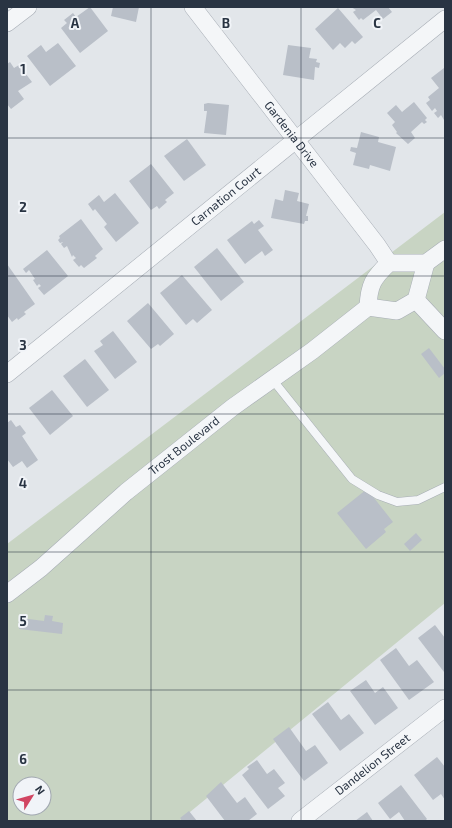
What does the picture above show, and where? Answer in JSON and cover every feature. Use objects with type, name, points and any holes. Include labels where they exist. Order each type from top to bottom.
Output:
[{"type":"street","points":[[7,23],[28,7]]},
{"type":"street","name":"Gardenia Drive","points":[[193,7],[377,245],[389,263]]},
{"type":"street","name":"Carnation Court","points":[[7,374],[445,19]]},
{"type":"street","points":[[426,264],[389,263],[376,274],[369,290],[368,308],[397,311],[416,300],[426,264],[445,249]]},
{"type":"street","points":[[416,300],[445,331]]},
{"type":"street","name":"Trost Boulevard","points":[[7,594],[41,568],[126,492],[233,407],[312,351],[368,308]]},
{"type":"street","name":"Dandelion Street","points":[[300,821],[445,708]]},
{"type":"lane","points":[[272,379],[352,479],[378,494],[397,502],[418,500],[445,487]]},
{"type":"green space","points":[[445,212],[445,603],[179,821],[7,821],[7,544]]},
{"type":"building","points":[[90,7],[108,31],[80,53],[61,28],[67,23],[64,20],[73,13],[76,17]]},
{"type":"building","points":[[113,7],[139,7],[136,22],[111,16]]},
{"type":"building","points":[[351,7],[388,7],[392,12],[383,19],[376,10],[363,20],[361,18],[359,20],[353,12],[356,10]]},
{"type":"building","points":[[338,8],[363,37],[355,44],[352,41],[345,48],[340,43],[333,50],[315,29]]},
{"type":"building","points":[[58,43],[76,66],[50,86],[27,56],[41,45],[46,52]]},
{"type":"building","points":[[288,45],[311,48],[309,58],[317,59],[316,62],[320,63],[319,68],[315,67],[314,80],[283,75]]},
{"type":"building","points":[[10,62],[14,68],[19,65],[32,82],[18,91],[24,99],[11,109],[7,104],[7,64]]},
{"type":"building","points":[[444,68],[444,120],[441,115],[438,118],[434,113],[437,111],[435,108],[432,111],[426,103],[430,100],[428,97],[439,88],[431,78]]},
{"type":"building","points":[[414,102],[427,118],[425,120],[427,122],[424,124],[422,122],[411,132],[415,138],[408,144],[396,133],[397,132],[392,125],[395,122],[387,113],[396,105],[402,112]]},
{"type":"building","points":[[204,104],[229,105],[226,135],[204,133],[207,111],[204,111]]},
{"type":"building","points":[[361,132],[379,137],[378,142],[396,147],[390,171],[370,165],[369,169],[353,165],[356,153],[350,151],[351,147],[357,148]]},
{"type":"building","points":[[187,139],[206,165],[184,181],[164,156]]},
{"type":"building","points":[[151,164],[174,193],[165,200],[167,202],[159,209],[157,206],[151,210],[129,181]]},
{"type":"building","points":[[285,190],[299,193],[297,201],[309,204],[306,216],[308,216],[308,221],[305,221],[304,224],[271,218],[275,199],[283,201]]},
{"type":"building","points":[[115,193],[139,223],[116,242],[104,227],[107,224],[95,209],[93,211],[88,204],[99,195],[104,202]]},
{"type":"building","points":[[81,219],[103,249],[95,256],[97,258],[84,268],[81,265],[79,267],[73,260],[76,258],[73,255],[72,257],[67,246],[64,248],[61,244],[63,242],[60,243],[58,240],[60,238],[59,236]]},
{"type":"building","points":[[259,220],[264,226],[258,230],[273,250],[265,256],[262,251],[245,264],[227,240],[252,221],[254,224]]},
{"type":"building","points":[[217,248],[244,282],[221,301],[194,267]]},
{"type":"building","points":[[47,250],[68,276],[44,295],[38,288],[41,286],[39,284],[37,286],[33,280],[35,279],[29,270],[26,273],[23,269]]},
{"type":"building","points":[[7,264],[35,304],[24,312],[26,314],[18,320],[17,318],[12,322],[7,315]]},
{"type":"building","points":[[182,275],[212,310],[197,323],[193,319],[186,325],[160,293]]},
{"type":"building","points":[[148,303],[174,334],[160,346],[158,344],[151,349],[127,321]]},
{"type":"building","points":[[113,331],[137,362],[115,379],[94,351],[103,345],[100,341]]},
{"type":"building","points":[[429,348],[445,369],[445,373],[439,378],[421,354]]},
{"type":"building","points":[[85,359],[109,390],[87,407],[63,376]]},
{"type":"building","points":[[52,390],[73,416],[50,435],[29,408]]},
{"type":"building","points":[[11,420],[16,427],[20,425],[26,433],[22,436],[38,460],[27,468],[22,461],[13,467],[7,459],[7,423]]},
{"type":"building","points":[[367,489],[393,522],[384,529],[386,532],[366,549],[337,513]]},
{"type":"building","points":[[416,533],[422,540],[410,551],[404,544]]},
{"type":"building","points":[[45,615],[53,616],[52,621],[63,623],[62,634],[19,629],[21,618],[44,621]]},
{"type":"building","points":[[435,625],[445,638],[444,672],[418,638]]},
{"type":"building","points":[[396,648],[409,666],[417,660],[434,682],[409,700],[380,660]]},
{"type":"building","points":[[366,680],[375,693],[383,687],[398,708],[375,725],[350,691]]},
{"type":"building","points":[[328,702],[341,720],[349,714],[364,733],[340,751],[312,714]]},
{"type":"building","points":[[289,727],[306,751],[315,745],[328,763],[304,781],[273,739]]},
{"type":"building","points":[[437,757],[445,767],[445,800],[441,794],[433,800],[414,775]]},
{"type":"building","points":[[257,760],[267,774],[274,769],[285,783],[278,788],[285,796],[268,809],[242,775],[249,769],[247,767]]},
{"type":"building","points":[[221,782],[237,803],[245,797],[257,814],[248,821],[225,821],[206,796]]},
{"type":"building","points":[[401,785],[427,819],[425,821],[405,821],[399,812],[390,819],[378,803]]},
{"type":"building","points":[[189,811],[197,821],[180,821],[180,818]]},
{"type":"building","points":[[367,812],[373,821],[355,821]]}]
